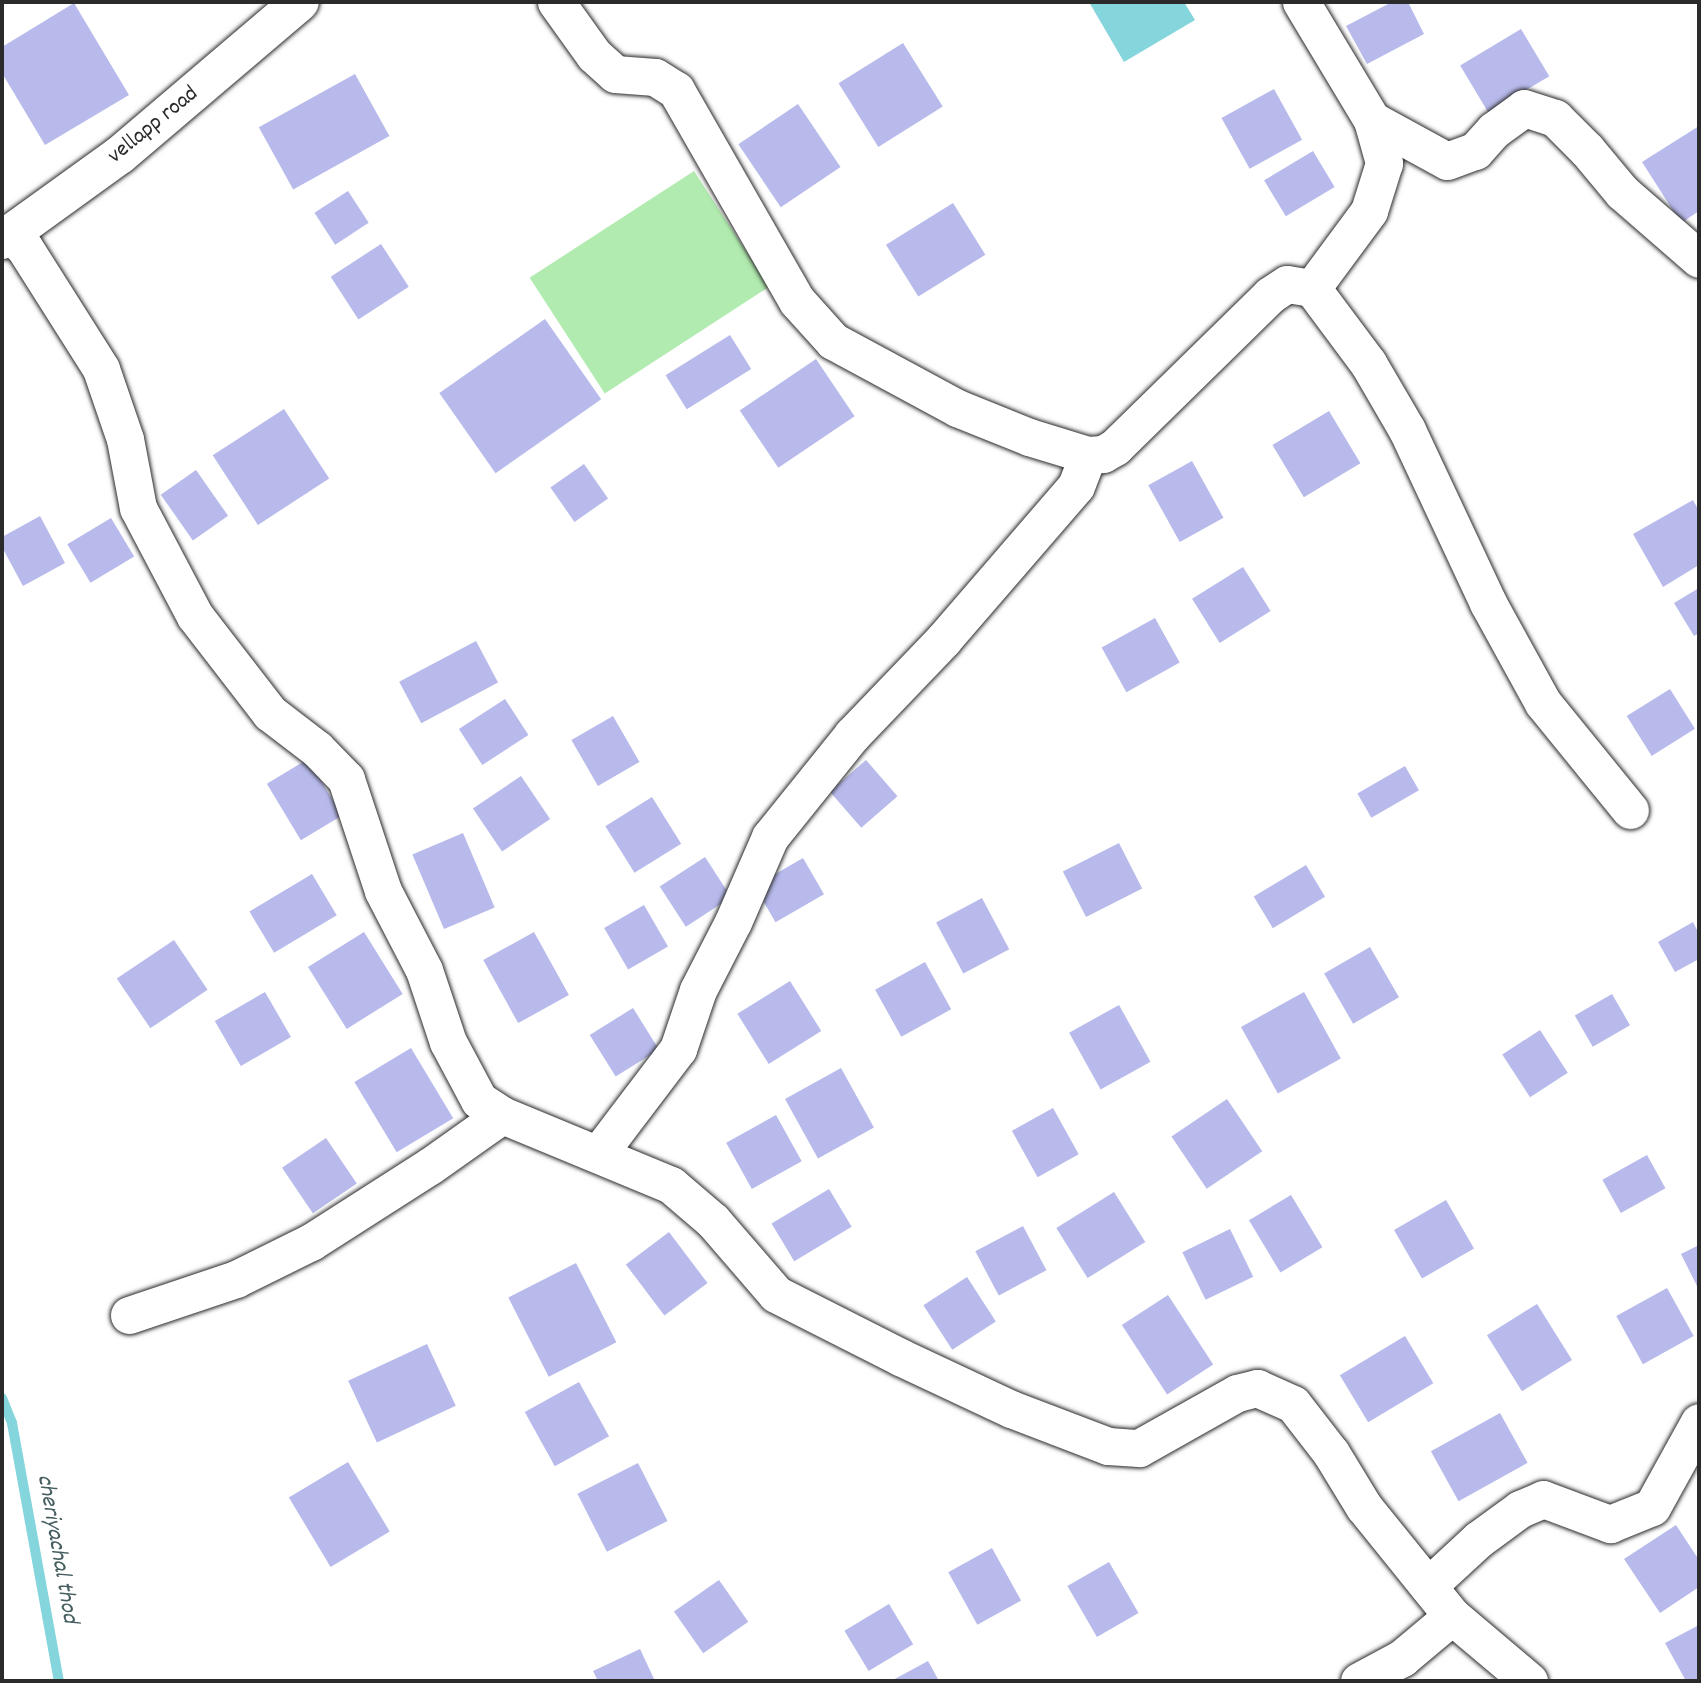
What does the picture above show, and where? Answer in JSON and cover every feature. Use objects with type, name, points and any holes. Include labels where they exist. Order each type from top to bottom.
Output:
[{"type":"main road","name":"vellapp road","points":[[6,238],[120,155],[300,2]]},
{"type":"street","points":[[556,2],[594,55],[615,74],[655,77],[676,90],[797,301],[833,341],[957,408],[1029,437],[1088,455],[1103,454],[1115,447],[1270,295],[1287,284],[1312,288],[1368,363],[1407,430],[1488,603],[1543,703],[1630,810]]},
{"type":"street","points":[[1301,2],[1373,120],[1384,163],[1369,211],[1312,288]]},
{"type":"street","points":[[1373,120],[1447,161],[1475,150],[1494,130],[1524,108],[1555,118],[1587,150],[1622,192],[1699,259]]},
{"type":"street","points":[[6,238],[24,247],[101,369],[125,439],[138,508],[195,616],[270,713],[317,750],[346,779],[383,891],[424,970],[447,1042],[479,1100],[502,1115],[671,1185],[713,1221],[776,1294],[1011,1409],[1108,1446],[1139,1448],[1237,1393],[1257,1388],[1293,1404],[1331,1453],[1364,1507],[1452,1616],[1530,1681]]},
{"type":"street","points":[[599,1153],[678,1049],[698,990],[733,922],[770,837],[852,735],[943,640],[1076,486],[1088,455]]},
{"type":"street","points":[[129,1315],[236,1279],[311,1242],[502,1115]]},
{"type":"street","points":[[1428,1586],[1479,1539],[1520,1508],[1543,1499],[1609,1524],[1652,1507],[1699,1422]]},
{"type":"street","points":[[1359,1681],[1402,1658],[1452,1616]]},
{"type":"green space","points":[[694,171],[769,287],[605,393],[530,278]]},
{"type":"water","points":[[1089,2],[1184,2],[1195,20],[1124,62]]},
{"type":"building","points":[[1392,2],[1408,2],[1424,34],[1367,64],[1346,26]]},
{"type":"building","points":[[74,3],[129,95],[45,145],[2,73],[2,47]]},
{"type":"building","points":[[1521,29],[1549,76],[1488,113],[1460,66]]},
{"type":"building","points":[[903,43],[943,107],[878,147],[839,83]]},
{"type":"building","points":[[355,74],[389,136],[293,189],[259,127]]},
{"type":"building","points":[[1274,89],[1302,140],[1250,169],[1222,118]]},
{"type":"building","points":[[798,104],[840,167],[781,207],[738,144]]},
{"type":"building","points":[[1699,126],[1699,211],[1681,223],[1642,162]]},
{"type":"building","points":[[1313,151],[1335,187],[1286,216],[1264,180]]},
{"type":"building","points":[[348,191],[369,223],[335,245],[314,213]]},
{"type":"building","points":[[953,203],[985,255],[918,297],[886,245]]},
{"type":"building","points":[[381,244],[409,287],[358,319],[331,277]]},
{"type":"building","points":[[545,319],[601,399],[496,473],[439,393]]},
{"type":"building","points":[[730,335],[751,369],[687,409],[666,375]]},
{"type":"building","points":[[816,359],[855,416],[778,468],[740,410]]},
{"type":"building","points":[[284,409],[329,479],[258,525],[213,455]]},
{"type":"building","points":[[1329,411],[1360,463],[1304,497],[1272,445]]},
{"type":"building","points":[[1192,461],[1224,518],[1180,542],[1148,485]]},
{"type":"building","points":[[584,464],[608,498],[575,522],[550,488]]},
{"type":"building","points":[[196,470],[228,516],[193,541],[161,495]]},
{"type":"building","points":[[1693,500],[1699,511],[1699,565],[1663,587],[1633,534]]},
{"type":"building","points":[[40,516],[65,563],[23,586],[2,547],[2,537]]},
{"type":"building","points":[[111,518],[134,557],[90,583],[67,544]]},
{"type":"building","points":[[1243,567],[1271,611],[1220,643],[1192,599]]},
{"type":"building","points":[[1699,588],[1699,633],[1694,636],[1674,603]]},
{"type":"building","points":[[1155,618],[1180,663],[1126,692],[1102,648]]},
{"type":"building","points":[[476,641],[498,682],[421,723],[399,682]]},
{"type":"building","points":[[1670,689],[1695,729],[1652,756],[1627,716]]},
{"type":"building","points":[[505,699],[528,735],[482,765],[459,729]]},
{"type":"building","points":[[613,716],[640,762],[598,786],[571,740]]},
{"type":"building","points":[[308,759],[342,816],[301,840],[267,784]]},
{"type":"building","points":[[866,760],[897,796],[861,828],[830,791]]},
{"type":"building","points":[[1405,766],[1419,790],[1371,818],[1357,794]]},
{"type":"building","points":[[521,776],[550,819],[502,852],[473,808]]},
{"type":"building","points":[[652,797],[681,844],[635,873],[605,826]]},
{"type":"building","points":[[463,833],[495,908],[444,929],[412,854]]},
{"type":"building","points":[[1119,843],[1142,888],[1086,917],[1063,872]]},
{"type":"building","points":[[705,857],[731,897],[686,927],[660,886]]},
{"type":"building","points":[[803,858],[824,894],[776,922],[755,886]]},
{"type":"building","points":[[1306,865],[1325,897],[1273,928],[1254,896]]},
{"type":"building","points":[[312,874],[337,915],[274,953],[249,912]]},
{"type":"building","points":[[982,898],[1009,949],[963,974],[936,922]]},
{"type":"building","points":[[644,905],[668,947],[628,970],[604,928]]},
{"type":"building","points":[[1693,922],[1699,934],[1699,959],[1675,972],[1658,942]]},
{"type":"building","points":[[364,932],[403,994],[347,1029],[308,967]]},
{"type":"building","points":[[534,932],[569,995],[518,1023],[483,960]]},
{"type":"building","points":[[174,940],[208,990],[150,1028],[117,979]]},
{"type":"building","points":[[1370,947],[1399,997],[1353,1024],[1324,974]]},
{"type":"building","points":[[925,962],[951,1009],[901,1037],[875,990]]},
{"type":"building","points":[[790,981],[821,1031],[769,1064],[737,1014]]},
{"type":"building","points":[[265,992],[291,1037],[241,1066],[215,1021]]},
{"type":"building","points":[[1304,992],[1341,1058],[1278,1093],[1241,1027]]},
{"type":"building","points":[[1612,994],[1630,1025],[1593,1047],[1575,1015]]},
{"type":"building","points":[[1119,1005],[1151,1062],[1101,1089],[1069,1033]]},
{"type":"building","points":[[633,1008],[659,1050],[616,1077],[590,1035]]},
{"type":"building","points":[[1540,1030],[1568,1073],[1530,1097],[1502,1055]]},
{"type":"building","points":[[411,1048],[453,1118],[397,1152],[354,1082]]},
{"type":"building","points":[[841,1068],[874,1127],[818,1159],[785,1099]]},
{"type":"building","points":[[1227,1099],[1262,1151],[1207,1189],[1171,1136]]},
{"type":"building","points":[[1053,1108],[1079,1154],[1038,1177],[1012,1131]]},
{"type":"building","points":[[776,1115],[802,1161],[752,1189],[726,1143]]},
{"type":"building","points":[[326,1138],[357,1184],[313,1213],[282,1168]]},
{"type":"building","points":[[1647,1155],[1665,1188],[1621,1213],[1602,1180]]},
{"type":"building","points":[[829,1189],[852,1227],[794,1261],[772,1224]]},
{"type":"building","points":[[1114,1192],[1145,1242],[1088,1278],[1056,1228]]},
{"type":"building","points":[[1291,1195],[1322,1247],[1280,1273],[1249,1220]]},
{"type":"building","points":[[1446,1200],[1474,1248],[1422,1278],[1394,1230]]},
{"type":"building","points":[[1023,1226],[1046,1270],[999,1295],[975,1251]]},
{"type":"building","points":[[1230,1229],[1253,1277],[1206,1300],[1182,1252]]},
{"type":"building","points":[[669,1232],[708,1283],[664,1316],[626,1264]]},
{"type":"building","points":[[1699,1245],[1699,1290],[1681,1254]]},
{"type":"building","points":[[576,1263],[616,1342],[549,1377],[508,1298]]},
{"type":"building","points":[[967,1277],[996,1321],[952,1350],[923,1305]]},
{"type":"building","points":[[1667,1288],[1694,1336],[1643,1364],[1616,1316]]},
{"type":"building","points":[[1168,1295],[1213,1365],[1167,1395],[1122,1325]]},
{"type":"building","points":[[1537,1304],[1572,1360],[1522,1391],[1487,1335]]},
{"type":"building","points":[[1405,1336],[1433,1383],[1368,1422],[1340,1375]]},
{"type":"building","points":[[427,1344],[456,1406],[377,1442],[348,1381]]},
{"type":"building","points":[[579,1382],[609,1436],[555,1466],[525,1412]]},
{"type":"building","points":[[1500,1413],[1528,1463],[1459,1501],[1431,1451]]},
{"type":"building","points":[[348,1462],[390,1531],[331,1567],[289,1498]]},
{"type":"building","points":[[638,1463],[668,1521],[607,1552],[577,1494]]},
{"type":"building","points":[[1676,1525],[1699,1560],[1699,1587],[1660,1613],[1624,1559]]},
{"type":"building","points":[[992,1548],[1021,1600],[977,1625],[948,1572]]},
{"type":"building","points":[[1109,1562],[1138,1613],[1097,1637],[1067,1586]]},
{"type":"building","points":[[719,1580],[748,1622],[703,1653],[674,1612]]},
{"type":"building","points":[[889,1604],[913,1644],[869,1671],[844,1631]]},
{"type":"building","points":[[1699,1625],[1699,1681],[1686,1681],[1665,1643]]},
{"type":"building","points":[[640,1649],[655,1681],[598,1681],[593,1671]]},
{"type":"building","points":[[928,1661],[939,1681],[891,1681]]},
{"type":"waterway","name":"cheriyachal thod","points":[[2,1398],[12,1423],[59,1681]]}]
